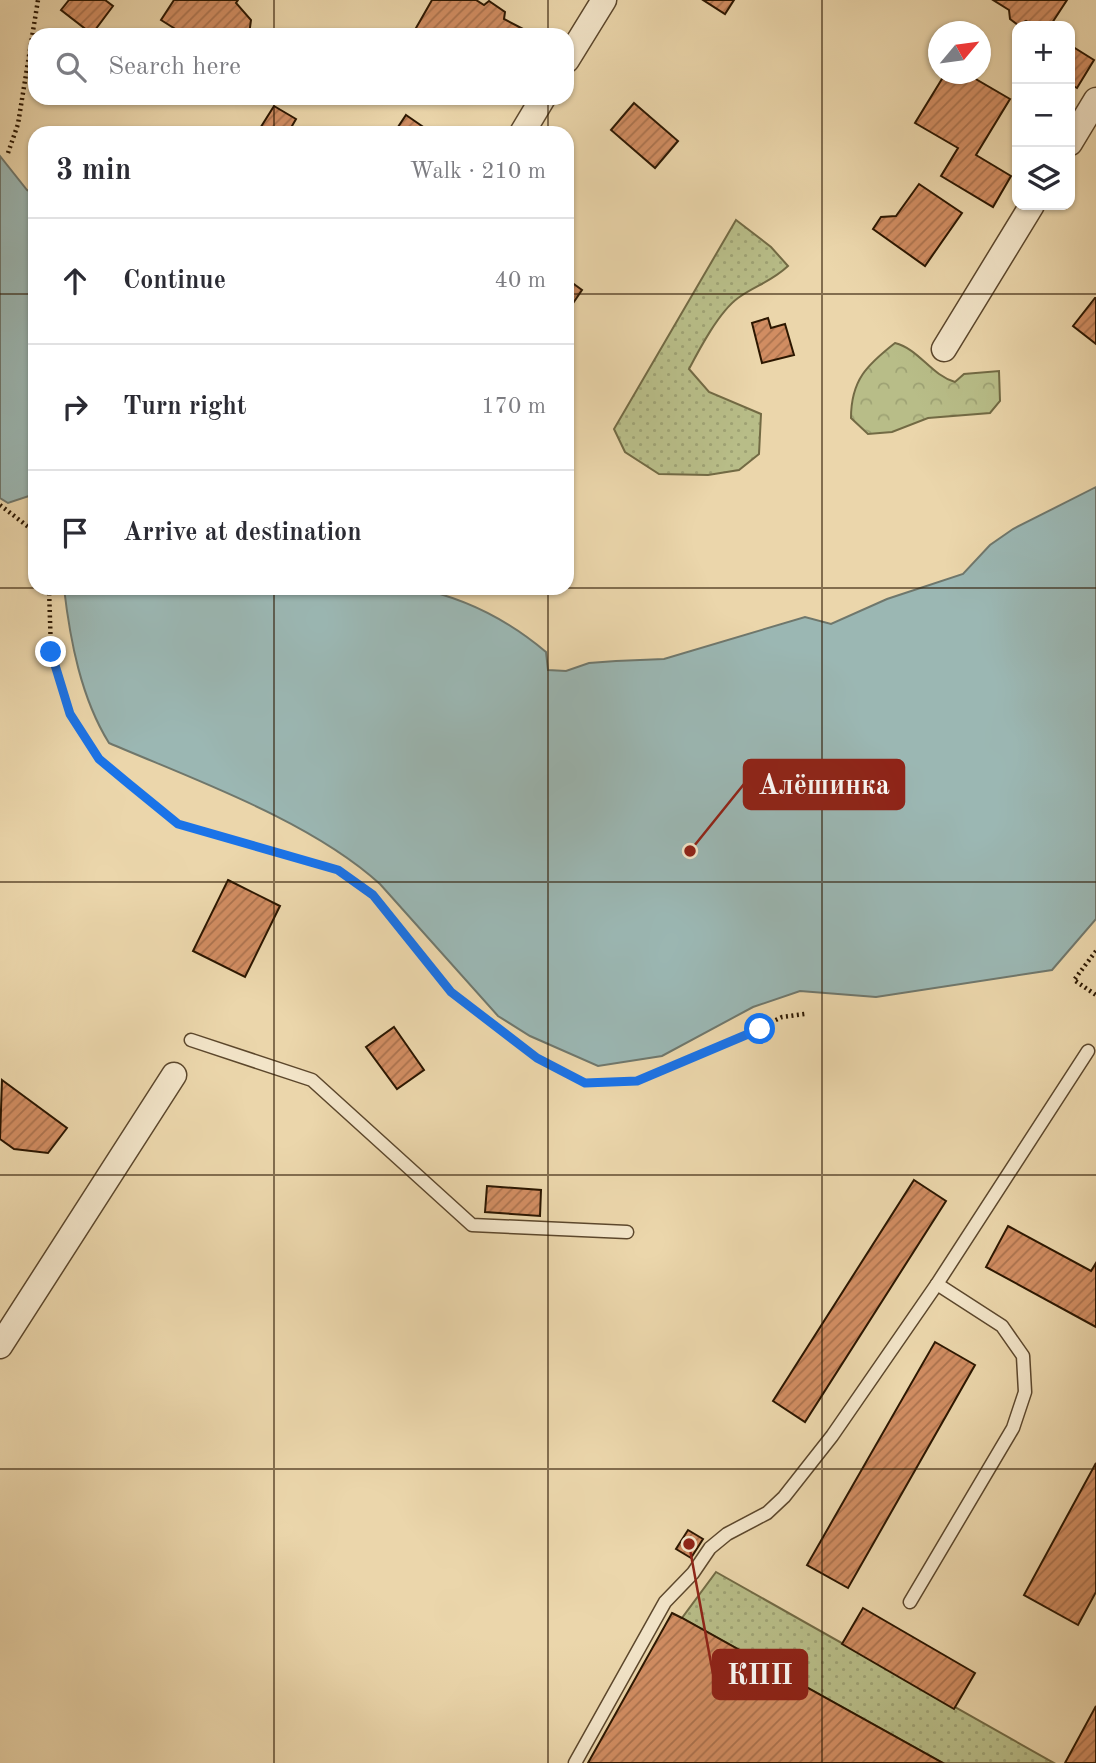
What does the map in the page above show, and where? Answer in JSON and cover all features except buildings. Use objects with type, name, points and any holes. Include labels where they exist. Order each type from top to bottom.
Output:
[{"type":"street","points":[[574,49],[604,0]]},
{"type":"street","points":[[1075,135],[1096,100]]},
{"type":"street","points":[[526,126],[539,105]]},
{"type":"street","points":[[944,349],[1029,210]]},
{"type":"street","points":[[0,1346],[174,1075]]},
{"type":"lane","points":[[191,1040],[312,1080],[472,1225],[627,1232]]},
{"type":"lane","points":[[575,1763],[665,1602],[693,1573],[710,1548],[727,1534],[767,1513],[832,1436],[937,1284],[1088,1051]]},
{"type":"lane","points":[[910,1602],[1013,1428],[1025,1392],[1023,1356],[1002,1326],[937,1284]]},
{"type":"path","points":[[33,28],[38,0]]},
{"type":"path","points":[[8,153],[18,124],[28,62]]},
{"type":"path","points":[[0,505],[28,527]]},
{"type":"path","points":[[49,595],[51,652],[70,714],[99,759],[178,824],[338,870],[365,888],[451,992],[537,1058],[585,1083],[637,1081],[697,1058],[782,1017],[805,1014]]},
{"type":"path","points":[[1096,951],[1074,979],[1096,995]]},
{"type":"green space","points":[[736,220],[771,247],[788,266],[731,304],[710,331],[689,369],[709,392],[761,414],[759,454],[739,470],[708,475],[659,474],[625,452],[614,429]]},
{"type":"green space","points":[[895,343],[955,382],[964,374],[999,371],[1000,401],[990,413],[928,418],[892,432],[868,434],[851,418],[854,393],[862,374]]},
{"type":"green space","points":[[716,1572],[1054,1763],[943,1763],[682,1618]]},
{"type":"water","points":[[0,156],[28,190],[28,496],[8,503],[0,498]]},
{"type":"water","points":[[1096,487],[1096,919],[1052,970],[876,997],[800,991],[753,1007],[662,1056],[598,1066],[530,1036],[498,1016],[380,884],[352,861],[287,821],[109,743],[91,707],[78,668],[65,595],[443,595],[485,611],[516,629],[546,652],[548,670],[566,671],[589,663],[664,659],[805,617],[831,624],[887,599],[963,574],[990,545],[1013,529]]},
{"type":"place","name":"Алёшинка","points":[[690,851]]},
{"type":"place","name":"КПП","points":[[689,1544]]},
{"type":"route","points":[[51,652],[70,714],[99,759],[178,824],[338,870],[373,895],[451,992],[537,1058],[585,1083],[637,1081],[676,1067],[760,1029]]}]
